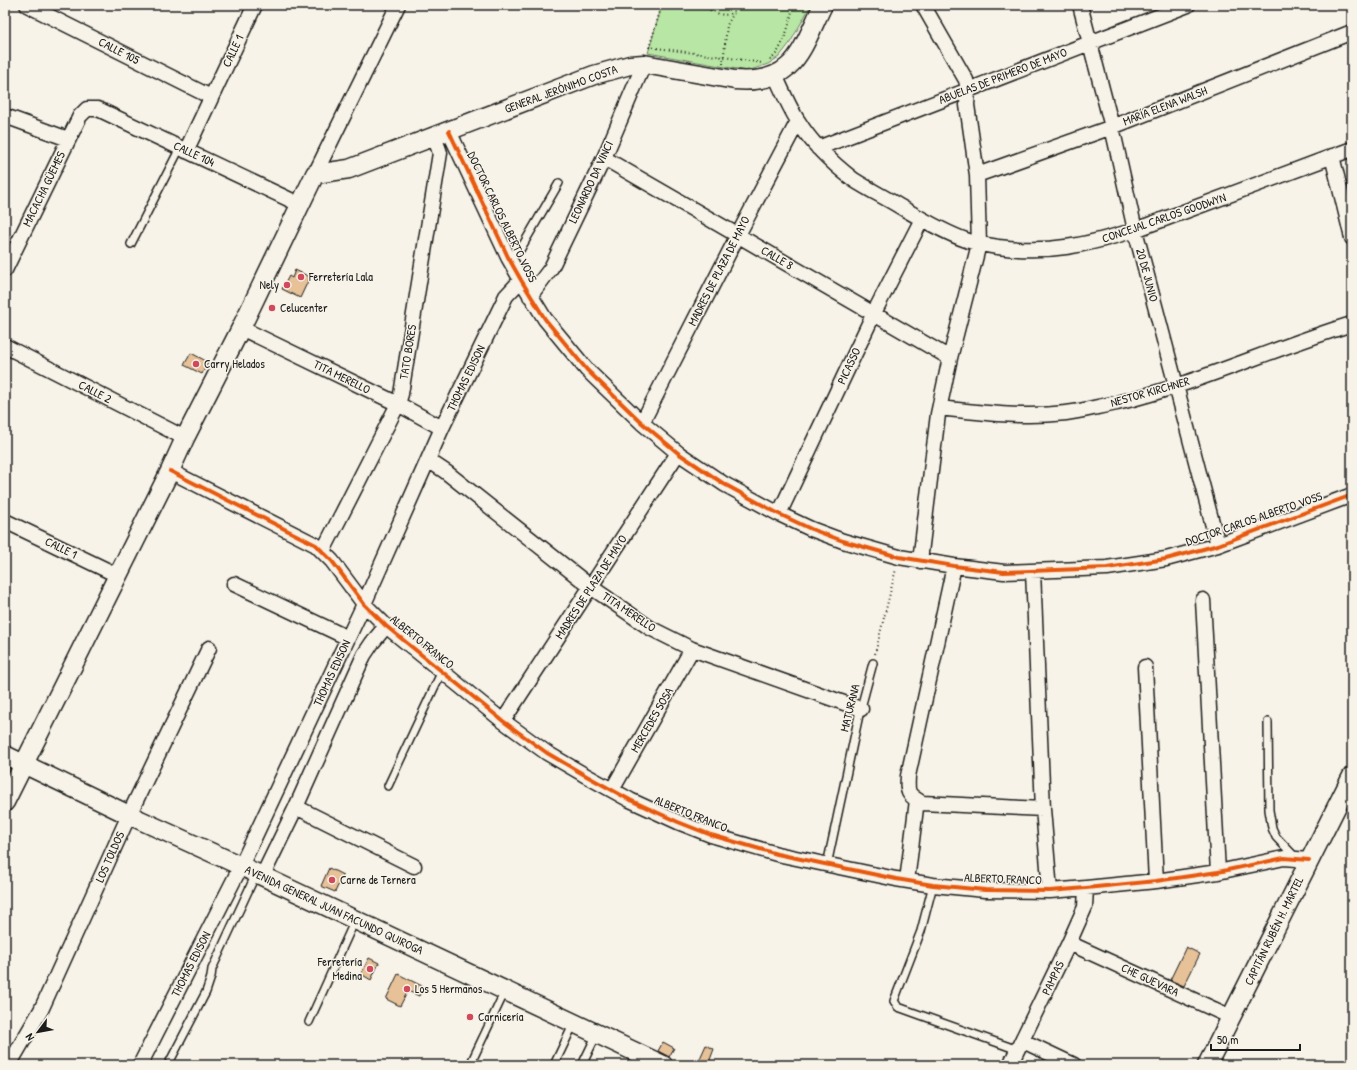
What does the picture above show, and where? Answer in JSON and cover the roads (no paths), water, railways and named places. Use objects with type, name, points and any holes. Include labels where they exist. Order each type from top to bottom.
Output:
[{"type":"street","name":"CALLE 105","points":[[27,5],[211,98]]},
{"type":"street","name":"CALLE 1","points":[[211,98],[255,5]]},
{"type":"street","points":[[5,802],[117,575],[170,472],[185,438],[241,328],[398,5]]},
{"type":"street","name":"GENERAL JERÓNIMO COSTA","points":[[315,174],[349,169],[594,75],[630,65],[644,64],[722,78],[748,81],[760,80],[775,75],[789,67],[797,58],[823,5]]},
{"type":"street","points":[[920,560],[940,408],[950,358],[979,244],[977,175],[966,105],[968,90],[966,80],[923,5]]},
{"type":"street","name":"20 DE JUNIO","points":[[1080,5],[1112,127],[1135,230],[1218,545]]},
{"type":"street","name":"ABUELAS DE PRIMERO DE MAYO","points":[[818,148],[1188,5]]},
{"type":"street","name":"MARÍA ELENA WALSH","points":[[977,175],[1112,127],[1352,32]]},
{"type":"street","name":"LEONARDO DA VINCI","points":[[530,296],[551,268],[604,158],[644,64]]},
{"type":"street","name":"CONCEJAL CARLOS GOODWYN","points":[[775,75],[798,121],[818,148],[855,180],[922,220],[965,240],[979,244],[1009,248],[1044,250],[1064,248],[1112,237],[1135,230],[1352,149]]},
{"type":"street","points":[[183,149],[211,98]]},
{"type":"street","name":"CALLE 104","points":[[87,109],[98,109],[301,205]]},
{"type":"street","name":"MACACHA GÜEMES","points":[[5,270],[68,139],[80,116],[87,109]]},
{"type":"street","points":[[5,116],[68,139]]},
{"type":"street","name":"MADRES DE PLAZA DE MAYO","points":[[642,423],[798,121]]},
{"type":"street","name":"DOCTOR CARLOS ALBERTO VOSS","points":[[442,134],[530,296],[545,319],[587,370],[642,423],[678,453],[724,484],[811,530],[899,557],[954,566],[1004,572],[1107,568],[1166,559],[1218,545],[1352,495]]},
{"type":"street","name":"TATO BORES","points":[[323,551],[398,404],[401,394],[440,153],[438,146],[442,134]]},
{"type":"street","points":[[1332,156],[1352,238]]},
{"type":"street","name":"CALLE 8","points":[[604,158],[950,358]]},
{"type":"street","name":"PICASSO","points":[[779,514],[874,313],[922,220]]},
{"type":"street","name":"THOMAS EDISON","points":[[253,872],[348,638],[442,428],[506,296],[521,280]]},
{"type":"street","name":"NESTOR KIRCHNER","points":[[940,408],[987,414],[1021,416],[1066,413],[1139,397],[1176,387],[1316,335],[1352,324]]},
{"type":"street","name":"TITA MERELLO","points":[[241,328],[398,404],[442,428]]},
{"type":"street","name":"CALLE 2","points":[[5,346],[185,438]]},
{"type":"street","name":"MADRES DE PLAZA DE MAYO","points":[[503,721],[678,453]]},
{"type":"street","name":"TITA MERELLO","points":[[428,460],[446,472],[591,587],[650,628],[692,649],[861,709]]},
{"type":"street","name":"ALBERTO FRANCO","points":[[170,472],[316,545],[332,561],[364,604],[386,626],[503,721],[547,753],[630,800],[711,835],[777,854],[827,865],[907,881],[985,890],[1050,891],[1086,888],[1156,881],[1218,872],[1284,858],[1303,859]]},
{"type":"street","name":"CALLE 1","points":[[5,521],[117,575]]},
{"type":"street","points":[[954,566],[908,776],[907,790],[912,797],[922,803],[1043,809]]},
{"type":"street","points":[[1033,571],[1043,809],[1050,891]]},
{"type":"street","points":[[234,584],[348,638]]},
{"type":"street","points":[[1203,600],[1218,872]]},
{"type":"street","name":"THOMAS EDISON","points":[[140,1065],[253,872],[296,807],[364,655],[386,626]]},
{"type":"street","name":"LOS TOLDOS","points":[[9,1065],[41,1010],[129,815],[209,648]]},
{"type":"street","name":"MERCEDES SOSA","points":[[612,790],[692,649]]},
{"type":"street","points":[[1146,667],[1156,881]]},
{"type":"street","name":"AVENIDA GENERAL JUAN FACUNDO QUIROGA","points":[[5,754],[129,815],[663,1065]]},
{"type":"street","name":"CAPITÁN RUBÉN H. MARTEL","points":[[1208,1065],[1303,859],[1352,776]]},
{"type":"street","points":[[907,881],[917,800]]},
{"type":"street","points":[[296,807],[414,866]]},
{"type":"street","name":"PAMPAS","points":[[1010,1065],[1021,1045],[1085,907],[1086,888]]},
{"type":"street","name":"CHE GUEVARA","points":[[1069,943],[1231,1017]]},
{"type":"street","points":[[1021,1045],[1074,1065]]},
{"type":"lane","points":[[130,244],[183,149]]},
{"type":"lane","points":[[508,258],[520,250],[559,183]]},
{"type":"lane","name":"MATURANA","points":[[827,865],[861,709],[873,663]]},
{"type":"lane","points":[[388,786],[442,671]]},
{"type":"lane","points":[[1268,722],[1269,810],[1272,828],[1276,837],[1303,859]]},
{"type":"lane","points":[[168,1065],[206,992],[212,969],[253,872]]},
{"type":"lane","points":[[933,885],[921,931],[894,1001],[898,1007],[1021,1045]]},
{"type":"lane","points":[[309,1022],[355,920]]},
{"type":"lane","points":[[470,1065],[505,991]]},
{"type":"lane","points":[[554,1065],[574,1023]]},
{"type":"lane","points":[[582,1065],[597,1034]]},
{"type":"place","name":"Ferretería Lala","points":[[301,277]]},
{"type":"place","name":"Nely","points":[[287,285]]},
{"type":"place","name":"Celucenter","points":[[272,308]]},
{"type":"place","name":"Carry Helados","points":[[196,364]]},
{"type":"place","name":"Carne de Ternera","points":[[332,880]]},
{"type":"place","name":"Ferretería Medina","points":[[370,969]]},
{"type":"place","name":"Los 5 Hermanos","points":[[407,989]]},
{"type":"place","name":"Carnicería","points":[[470,1017]]}]
